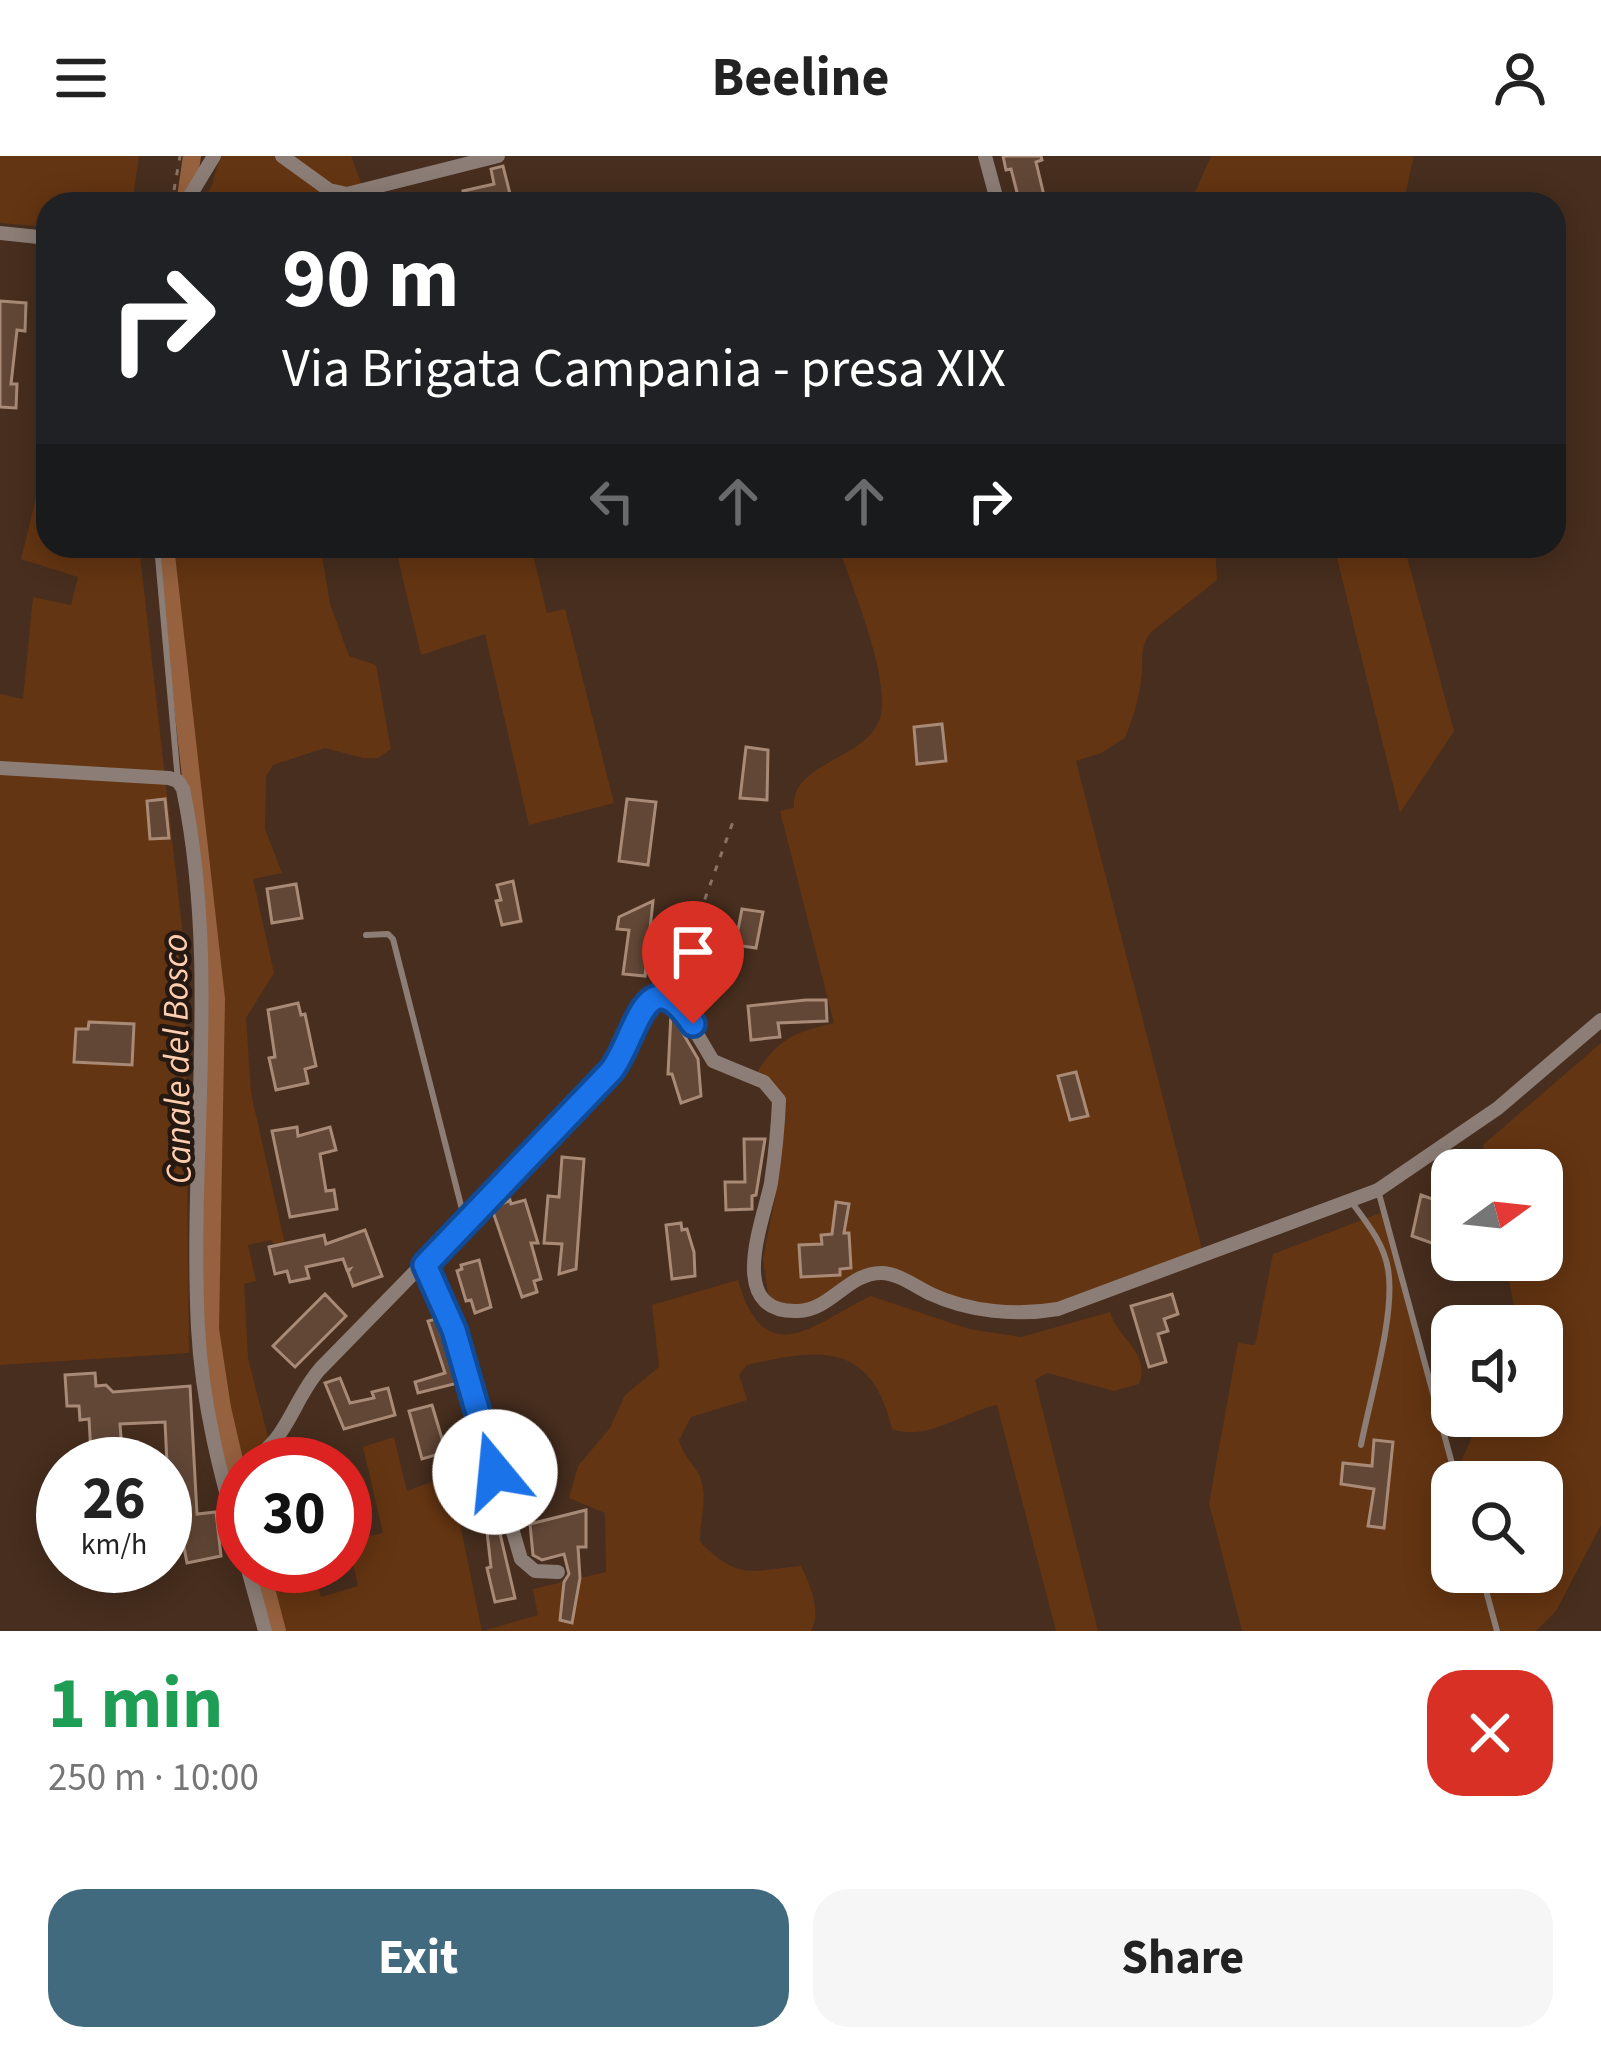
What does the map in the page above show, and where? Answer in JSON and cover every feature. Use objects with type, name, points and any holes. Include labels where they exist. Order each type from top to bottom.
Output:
[{"type":"street","points":[[190,192],[200,184],[214,156]]},
{"type":"street","points":[[282,156],[338,192]]},
{"type":"street","points":[[355,192],[498,156]]},
{"type":"street","points":[[985,156],[995,192]]},
{"type":"street","points":[[0,233],[36,237]]},
{"type":"street","points":[[0,768],[178,781],[184,795],[203,968],[198,1326],[216,1450]]},
{"type":"street","points":[[281,1437],[305,1386],[611,1071],[638,1015],[656,998],[678,1002],[713,1061],[764,1082],[779,1100],[771,1182],[753,1252],[764,1298],[774,1306],[802,1311],[830,1300],[857,1279],[883,1272],[953,1303],[1025,1313],[1058,1309],[1378,1190],[1498,1108],[1601,1020]]},
{"type":"street","points":[[425,1265],[454,1330],[521,1559],[535,1571],[558,1572]]},
{"type":"street","points":[[255,1593],[264,1629]]},
{"type":"lane","points":[[158,558],[178,781]]},
{"type":"lane","points":[[366,935],[388,934],[393,940],[465,1223]]},
{"type":"lane","points":[[1378,1190],[1450,1461]]},
{"type":"lane","points":[[1350,1201],[1381,1247],[1389,1281],[1361,1444]]},
{"type":"lane","points":[[1487,1593],[1497,1631]]},
{"type":"path","points":[[178,192],[180,156]]},
{"type":"path","points":[[668,997],[734,819]]},
{"type":"shaded area","points":[[0,156],[139,156],[134,192],[36,192],[36,226],[0,223]]},
{"type":"shaded area","points":[[220,156],[351,156],[364,192],[208,192]]},
{"type":"shaded area","points":[[1211,156],[1414,156],[1406,192],[1195,192]]},
{"type":"shaded area","points":[[36,498],[36,558],[140,558],[185,954],[189,1353],[0,1365],[0,694],[23,699],[33,597],[71,605],[78,577],[21,559]]},
{"type":"shaded area","points":[[164,558],[322,558],[330,604],[349,656],[376,665],[391,749],[378,758],[363,758],[325,748],[273,765],[266,776],[265,829],[282,873],[253,879],[274,973],[246,1018],[251,1093],[286,1249],[271,1240],[248,1245],[256,1281],[244,1284],[248,1358],[268,1437],[225,1437],[213,1358],[210,952]]},
{"type":"shaded area","points":[[398,558],[534,558],[547,613],[565,609],[614,803],[529,825],[485,634],[421,655]]},
{"type":"shaded area","points":[[842,558],[1216,558],[1217,580],[1146,640],[1139,695],[1125,738],[1076,761],[1203,1253],[1090,1296],[1023,1311],[973,1304],[887,1274],[803,1308],[779,1306],[768,1294],[763,1259],[784,1126],[782,1107],[754,1077],[786,1040],[834,1023],[780,811],[794,808],[804,780],[861,743],[880,718],[880,680]]},
{"type":"shaded area","points":[[1337,558],[1407,558],[1454,731],[1400,813]]},
{"type":"shaded area","points":[[1601,1043],[1601,1525],[1556,1611],[1536,1631],[1242,1631],[1209,1503],[1238,1343],[1255,1345],[1273,1254],[1383,1212],[1431,1392],[1431,1437],[1443,1437],[1449,1461],[1431,1461],[1431,1593],[1563,1593],[1563,1461],[1461,1461],[1472,1437],[1563,1437],[1563,1305],[1514,1305],[1509,1281],[1563,1281],[1563,1149],[1484,1149]]},
{"type":"shaded area","points":[[738,1280],[749,1309],[763,1327],[778,1334],[812,1327],[871,1296],[969,1329],[1021,1337],[1110,1312],[1141,1363],[1139,1384],[1114,1391],[1047,1373],[1035,1380],[1098,1631],[1056,1631],[997,1405],[918,1432],[892,1429],[871,1379],[856,1366],[839,1358],[798,1355],[747,1365],[739,1375],[747,1400],[691,1417],[679,1440],[701,1481],[700,1542],[737,1568],[758,1571],[801,1566],[815,1607],[811,1631],[482,1631],[538,1615],[533,1589],[606,1572],[605,1513],[569,1498],[578,1466],[610,1428],[625,1395],[659,1367],[652,1305]]},
{"type":"shaded area","points":[[394,1437],[407,1491],[450,1475],[482,1631],[276,1631],[265,1593],[320,1593],[321,1597],[372,1593],[372,1536],[383,1533],[372,1486],[372,1444]]},
{"type":"building","points":[[1003,156],[1041,156],[1036,162],[1043,192],[1017,192],[1011,169],[1006,170]]},
{"type":"building","points":[[503,166],[510,192],[463,192],[494,184],[491,169]]},
{"type":"building","points":[[0,301],[26,303],[25,331],[17,330],[11,384],[17,384],[16,408],[0,407]]},
{"type":"building","points":[[942,724],[946,761],[917,764],[914,727]]},
{"type":"building","points":[[746,747],[768,750],[767,800],[740,798]]},
{"type":"building","points":[[165,799],[169,838],[150,839],[147,801]]},
{"type":"building","points":[[627,799],[656,802],[648,865],[619,861]]},
{"type":"building","points":[[513,881],[521,921],[502,925],[497,885]]},
{"type":"building","points":[[296,884],[302,918],[272,923],[267,889]]},
{"type":"building","points":[[653,901],[645,976],[623,974],[629,930],[617,929],[619,917]]},
{"type":"building","points":[[742,909],[763,912],[756,948],[735,945]]},
{"type":"building","points":[[826,1000],[827,1021],[778,1023],[780,1037],[751,1040],[748,1006]]},
{"type":"building","points":[[298,1003],[301,1015],[305,1014],[316,1066],[305,1069],[308,1083],[276,1090],[269,1058],[275,1057],[268,1010]]},
{"type":"building","points":[[671,1013],[698,1059],[701,1096],[681,1103],[672,1074],[668,1074]]},
{"type":"building","points":[[89,1022],[134,1024],[132,1065],[74,1062],[76,1029],[88,1029]]},
{"type":"building","points":[[1076,1072],[1088,1116],[1070,1120],[1058,1076]]},
{"type":"building","points":[[297,1127],[298,1136],[330,1127],[336,1150],[320,1154],[326,1191],[334,1190],[337,1209],[290,1217],[272,1131]]},
{"type":"building","points":[[744,1139],[765,1139],[756,1195],[752,1209],[726,1210],[725,1182],[745,1182]]},
{"type":"building","points":[[562,1157],[584,1159],[576,1269],[559,1274],[562,1244],[544,1243],[548,1196],[559,1197]]},
{"type":"building","points":[[1421,1195],[1431,1199],[1431,1243],[1412,1236]]},
{"type":"building","points":[[510,1200],[511,1204],[525,1200],[538,1243],[531,1243],[541,1279],[534,1281],[537,1292],[522,1297],[492,1209]]},
{"type":"building","points":[[836,1202],[849,1204],[844,1233],[849,1233],[851,1268],[840,1269],[840,1275],[801,1277],[799,1245],[822,1244],[821,1235],[832,1234]]},
{"type":"building","points":[[681,1223],[694,1252],[695,1276],[672,1279],[666,1225]]},
{"type":"building","points":[[365,1230],[382,1276],[353,1286],[343,1259],[306,1267],[309,1278],[290,1282],[287,1271],[275,1274],[269,1247],[324,1235],[326,1244]]},
{"type":"building","points":[[479,1260],[491,1307],[475,1313],[457,1271]]},
{"type":"building","points":[[325,1294],[346,1316],[295,1367],[273,1346]]},
{"type":"building","points":[[1172,1294],[1178,1314],[1164,1319],[1168,1331],[1158,1334],[1166,1362],[1149,1367],[1131,1306]]},
{"type":"building","points":[[436,1319],[458,1383],[418,1393],[415,1382],[445,1373],[428,1321]]},
{"type":"building","points":[[95,1373],[96,1386],[106,1385],[113,1392],[190,1386],[197,1514],[216,1512],[216,1557],[192,1562],[192,1437],[166,1437],[165,1422],[120,1424],[121,1437],[90,1437],[89,1419],[80,1420],[79,1406],[67,1406],[65,1375]]},
{"type":"building","points":[[340,1378],[350,1403],[374,1398],[372,1392],[388,1388],[395,1415],[344,1429],[325,1383]]},
{"type":"building","points":[[432,1405],[446,1452],[422,1459],[409,1411]]},
{"type":"building","points":[[1374,1440],[1393,1442],[1384,1528],[1368,1526],[1374,1489],[1341,1484],[1343,1463],[1372,1466]]},
{"type":"building","points":[[586,1510],[586,1547],[578,1547],[580,1578],[572,1623],[560,1620],[569,1574],[564,1554],[542,1560],[533,1555],[530,1524]]},
{"type":"building","points":[[495,1512],[515,1598],[495,1602],[487,1568],[491,1567],[485,1514]]},
{"type":"waterway","name":"Canale del Bosco","points":[[187,192],[192,156]]},
{"type":"waterway","name":"Canale del Bosco","points":[[166,558],[216,999],[210,1329],[229,1437]]},
{"type":"waterway","name":"Canale del Bosco","points":[[267,1593],[277,1631]]},
{"type":"route","points":[[495,1472],[454,1330],[425,1265],[611,1071],[646,1004],[668,997],[678,1002],[693,1024]]}]
